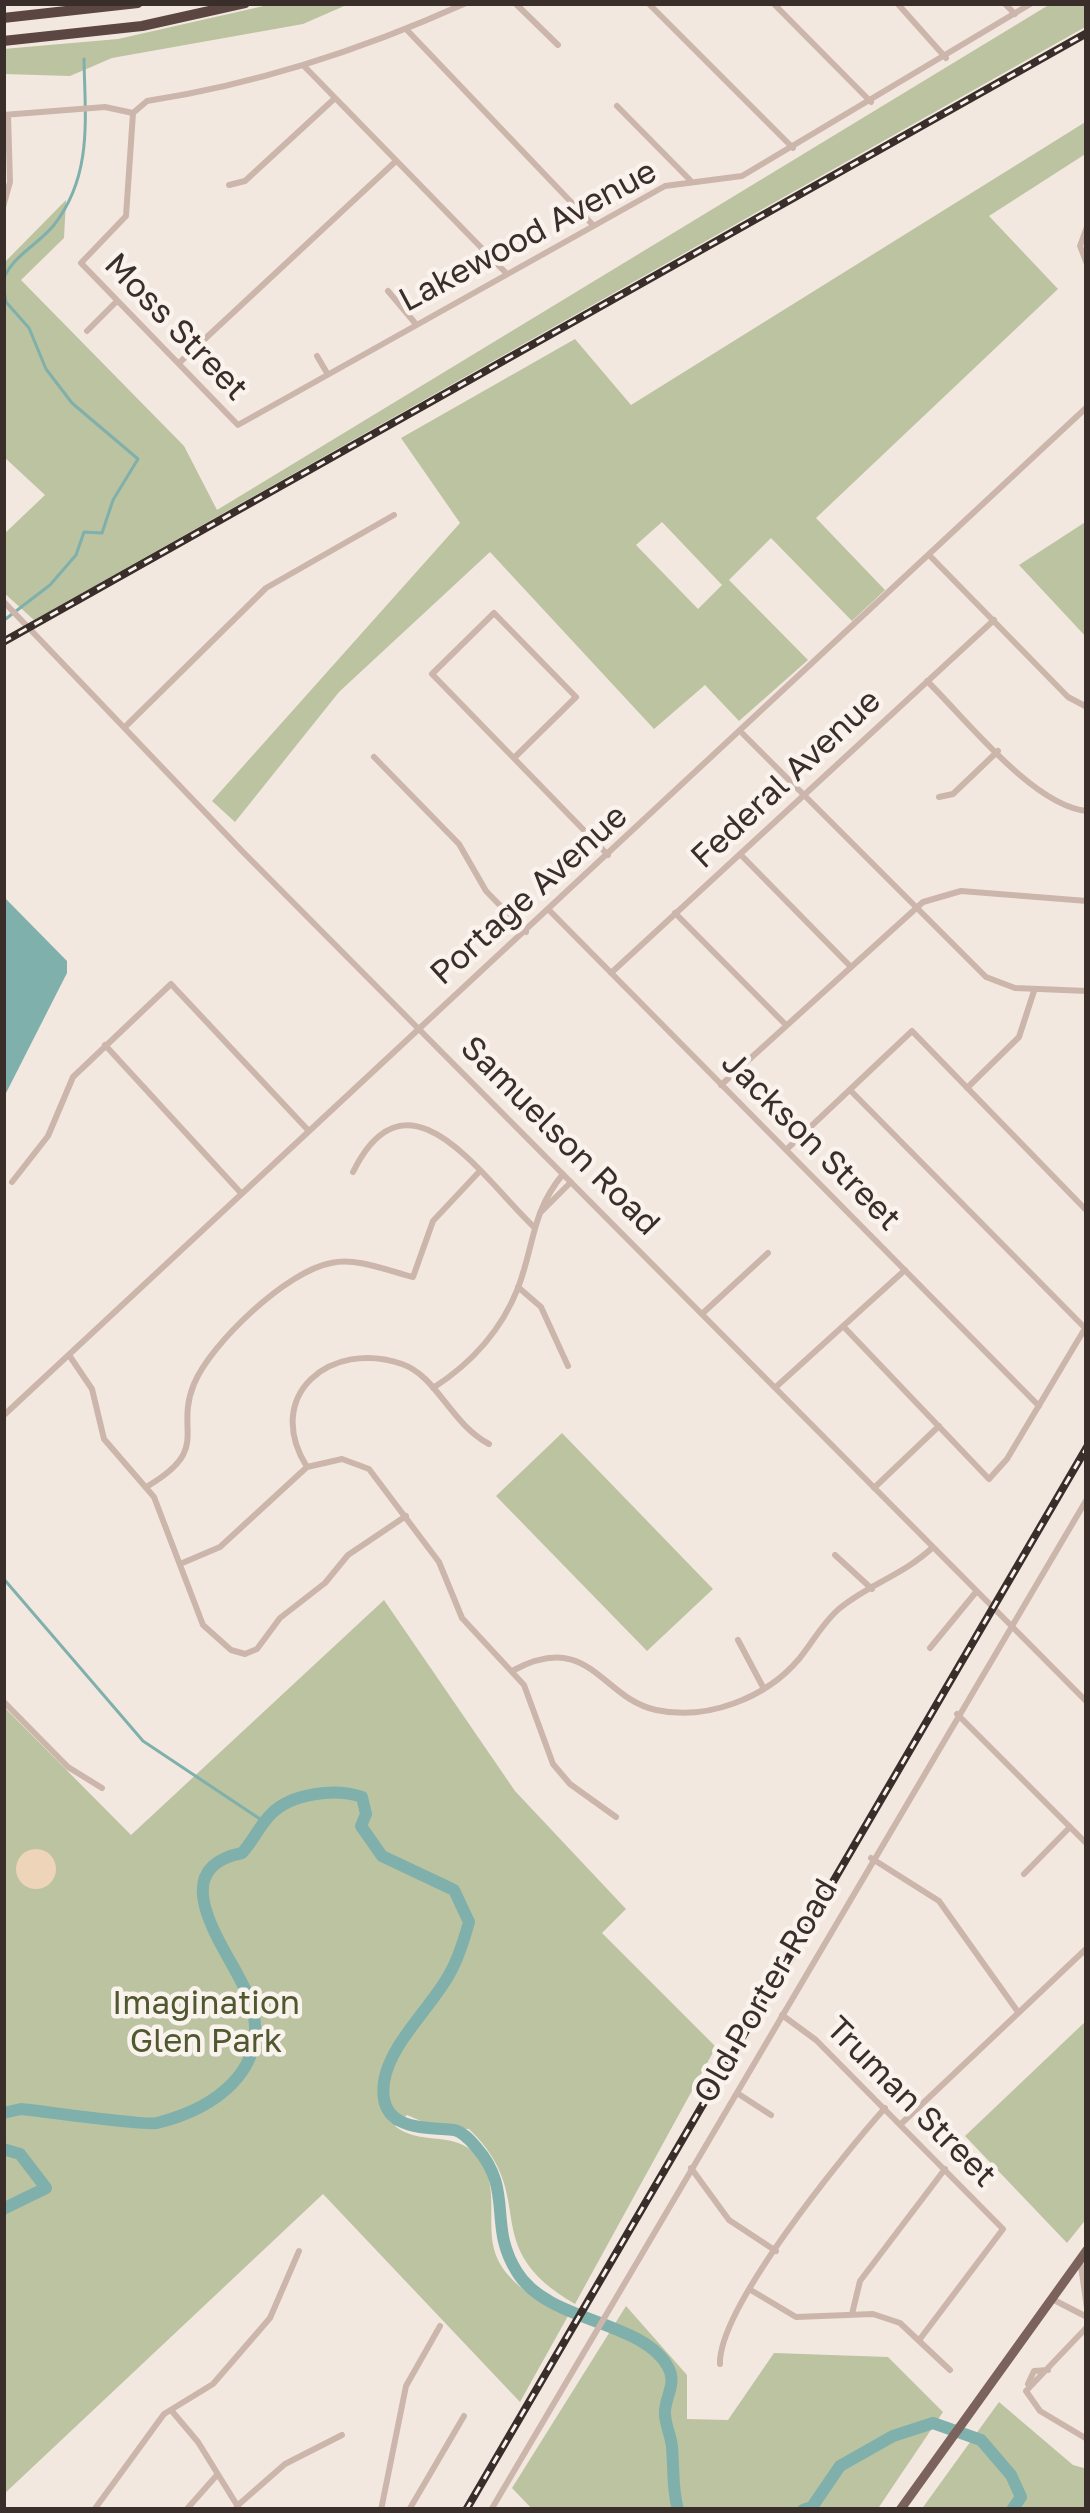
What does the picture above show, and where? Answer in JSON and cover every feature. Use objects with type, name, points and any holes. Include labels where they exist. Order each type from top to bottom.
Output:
[{"type":"highway","points":[[3,18],[138,3]]},
{"type":"highway","points":[[3,41],[91,34],[245,3]]},
{"type":"main road","points":[[900,2510],[1084,2255]]},
{"type":"street","points":[[3,207],[10,182],[6,115],[93,107],[133,113],[147,101],[304,66],[466,3]]},
{"type":"street","points":[[515,3],[558,45]]},
{"type":"street","points":[[648,3],[793,148]]},
{"type":"street","points":[[773,3],[871,102]]},
{"type":"street","points":[[897,3],[946,58]]},
{"type":"street","points":[[1004,3],[1015,14]]},
{"type":"street","name":"Lakewood Avenue","points":[[238,425],[665,186],[742,176],[1032,3]]},
{"type":"street","points":[[406,29],[593,225]]},
{"type":"street","points":[[304,66],[506,273]]},
{"type":"street","points":[[229,185],[245,181],[334,99]]},
{"type":"street","points":[[617,106],[690,180]]},
{"type":"street","name":"Moss Street","points":[[133,113],[126,215],[81,263],[238,425]]},
{"type":"street","points":[[178,364],[395,161]]},
{"type":"street","points":[[1087,227],[1080,246],[1087,264]]},
{"type":"street","points":[[388,291],[416,323]]},
{"type":"street","points":[[87,331],[116,302]]},
{"type":"street","points":[[317,356],[326,374]]},
{"type":"street","name":"Portage Avenue","points":[[3,1416],[307,1129],[932,557],[1087,407]]},
{"type":"street","points":[[127,725],[266,588],[394,515]]},
{"type":"street","points":[[932,557],[1068,697],[1087,707]]},
{"type":"street","name":"Samuelson Road","points":[[6,604],[127,725],[241,850],[1087,1702]]},
{"type":"street","points":[[514,758],[576,697],[494,614],[432,674],[514,758],[609,855]]},
{"type":"street","name":"Federal Avenue","points":[[611,973],[994,620]]},
{"type":"street","points":[[928,681],[1042,793],[1087,811]]},
{"type":"street","points":[[742,733],[986,977],[1034,989],[1087,992]]},
{"type":"street","points":[[939,797],[952,794],[998,751]]},
{"type":"street","points":[[374,757],[459,844],[486,891],[526,932]]},
{"type":"street","points":[[740,854],[850,966]]},
{"type":"street","points":[[722,1085],[915,908],[961,891],[1087,901]]},
{"type":"street","name":"Jackson Street","points":[[550,911],[1039,1406]]},
{"type":"street","points":[[675,914],[786,1024]]},
{"type":"street","points":[[12,1182],[48,1136],[73,1076],[172,984],[307,1129]]},
{"type":"street","points":[[967,1088],[1028,1024],[1034,989]]},
{"type":"street","points":[[786,1149],[912,1031],[1087,1211]]},
{"type":"street","points":[[105,1045],[240,1192]]},
{"type":"street","points":[[843,1326],[989,1479],[1086,1326],[850,1090]]},
{"type":"street","points":[[353,1172],[381,1132],[411,1122],[433,1129],[535,1228]]},
{"type":"street","points":[[148,1486],[178,1463],[190,1434],[194,1382],[253,1310],[333,1262],[413,1277],[433,1221],[478,1173]]},
{"type":"street","points":[[433,1388],[484,1346],[518,1287],[540,1205],[563,1174]]},
{"type":"street","points":[[540,1213],[572,1182]]},
{"type":"street","points":[[703,1313],[767,1253]]},
{"type":"street","points":[[777,1386],[905,1270]]},
{"type":"street","points":[[518,1287],[541,1306],[568,1366]]},
{"type":"street","points":[[69,1355],[92,1388],[104,1438],[148,1486],[208,1633],[231,1650],[251,1652],[348,1555],[406,1516]]},
{"type":"street","points":[[307,1467],[295,1444],[292,1416],[307,1383],[328,1365],[347,1358],[391,1361],[416,1371],[457,1423],[489,1444]]},
{"type":"street","points":[[874,1488],[939,1426]]},
{"type":"street","points":[[180,1564],[220,1547],[307,1467],[334,1460],[361,1465],[377,1477],[445,1571],[462,1618],[514,1670],[536,1709],[549,1755],[561,1775],[616,1817]]},
{"type":"street","name":"Old Porter Road","points":[[491,2510],[871,1858],[1086,1503]]},
{"type":"street","points":[[514,1670],[544,1658],[572,1660],[607,1676],[641,1704],[671,1712],[725,1706],[764,1689],[799,1658],[830,1618],[933,1547]]},
{"type":"street","points":[[835,1556],[872,1589]]},
{"type":"street","points":[[930,1648],[976,1592]]},
{"type":"street","points":[[738,1640],[764,1689]]},
{"type":"street","points":[[3,1701],[68,1767],[102,1788]]},
{"type":"street","points":[[957,1714],[1087,1844]]},
{"type":"street","points":[[1024,1874],[1070,1826]]},
{"type":"street","points":[[871,1858],[939,1900],[1018,2012]]},
{"type":"street","points":[[901,2124],[1087,1948]]},
{"type":"street","name":"Truman Street","points":[[781,2014],[809,2033],[1003,2229],[920,2339]]},
{"type":"street","points":[[736,2092],[771,2115]]},
{"type":"street","points":[[720,2364],[722,2337],[749,2289],[885,2108]]},
{"type":"street","points":[[691,2168],[729,2220],[776,2251]]},
{"type":"street","points":[[852,2315],[852,2299],[860,2281],[945,2169]]},
{"type":"street","points":[[94,2510],[170,2410],[213,2384],[242,2354],[270,2318],[298,2251]]},
{"type":"street","points":[[1052,2299],[1087,2313],[1084,2255]]},
{"type":"street","points":[[749,2289],[796,2317],[887,2318],[920,2339],[950,2370]]},
{"type":"street","points":[[381,2510],[406,2386],[440,2326]]},
{"type":"street","points":[[1087,2327],[1048,2370],[1034,2371],[1027,2387],[1028,2399],[1040,2411],[1087,2439]]},
{"type":"street","points":[[170,2410],[239,2508],[285,2464],[342,2435]]},
{"type":"street","points":[[409,2510],[464,2416]]},
{"type":"street","points":[[185,2510],[217,2475]]},
{"type":"green space","points":[[277,3],[351,3],[303,24],[112,58],[70,76],[3,74],[3,49],[118,39]]},
{"type":"green space","points":[[1052,3],[1087,3],[1087,26],[34,620],[3,592],[3,535],[45,495],[3,456],[3,264],[66,200],[64,238],[21,280],[184,446],[217,510]]},
{"type":"green space","points":[[1087,121],[1087,153],[989,216],[1058,289],[816,518],[885,590],[852,621],[771,538],[729,580],[808,660],[739,721],[705,685],[654,729],[490,552],[339,692],[235,822],[212,801],[460,523],[401,438],[575,339],[631,405]],"holes":[[[662,522],[722,585],[698,609],[636,545]]]},
{"type":"green space","points":[[1087,521],[1087,638],[1019,565]]},
{"type":"green space","points":[[562,1433],[713,1589],[647,1651],[496,1496]]},
{"type":"green space","name":"Imagination Glen Park","points":[[384,1600],[515,1791],[626,1909],[602,1933],[716,2047],[575,2304],[526,2262],[516,2241],[502,2178],[469,2129],[437,2128],[407,2115],[395,2126],[472,2151],[487,2173],[498,2261],[524,2290],[568,2316],[520,2402],[323,2194],[3,2495],[3,1706],[131,1835]]},
{"type":"green space","points":[[1087,2020],[1087,2218],[1067,2243],[965,2136]]},
{"type":"green space","points":[[626,2306],[687,2375],[687,2419],[728,2420],[774,2353],[888,2357],[943,2412],[877,2510],[533,2510],[512,2488]]},
{"type":"green space","points":[[999,2402],[1073,2465],[1087,2469],[1087,2510],[921,2510]]},
{"type":"sand","points":[[36,1849],[50,1855],[56,1869],[50,1883],[36,1889],[22,1883],[16,1869],[22,1855]]},
{"type":"water","points":[[3,896],[67,961],[67,973],[3,1099]]},
{"type":"waterway","points":[[3,280],[54,225],[75,186],[84,145],[84,59]]},
{"type":"waterway","points":[[3,286],[6,302],[29,328],[46,369],[72,403],[138,459],[113,500],[102,533],[84,532],[76,555],[50,585],[3,621]]},
{"type":"waterway","points":[[3,1578],[143,1741],[266,1823]]},
{"type":"waterway","points":[[3,2113],[21,2109],[157,2123],[217,2097],[245,2067],[255,2027],[251,2003],[209,1919],[203,1897],[205,1878],[217,1863],[242,1853],[271,1814],[290,1801],[327,1793],[362,1797],[366,1814],[361,1826],[382,1856],[454,1890],[469,1922],[450,1973],[394,2053],[384,2082],[388,2110],[406,2124],[457,2131],[476,2147],[495,2178],[508,2255],[531,2289],[638,2340],[668,2367],[671,2384],[665,2416],[678,2510]]},
{"type":"waterway","points":[[3,2149],[20,2154],[46,2188],[3,2209]]},
{"type":"waterway","points":[[803,2510],[812,2507],[840,2466],[893,2436],[933,2423],[981,2440],[1011,2475],[1021,2497],[1012,2510]]},
{"type":"railway","points":[[3,642],[1087,33]]},
{"type":"railway","points":[[466,2510],[1087,1447]]}]
